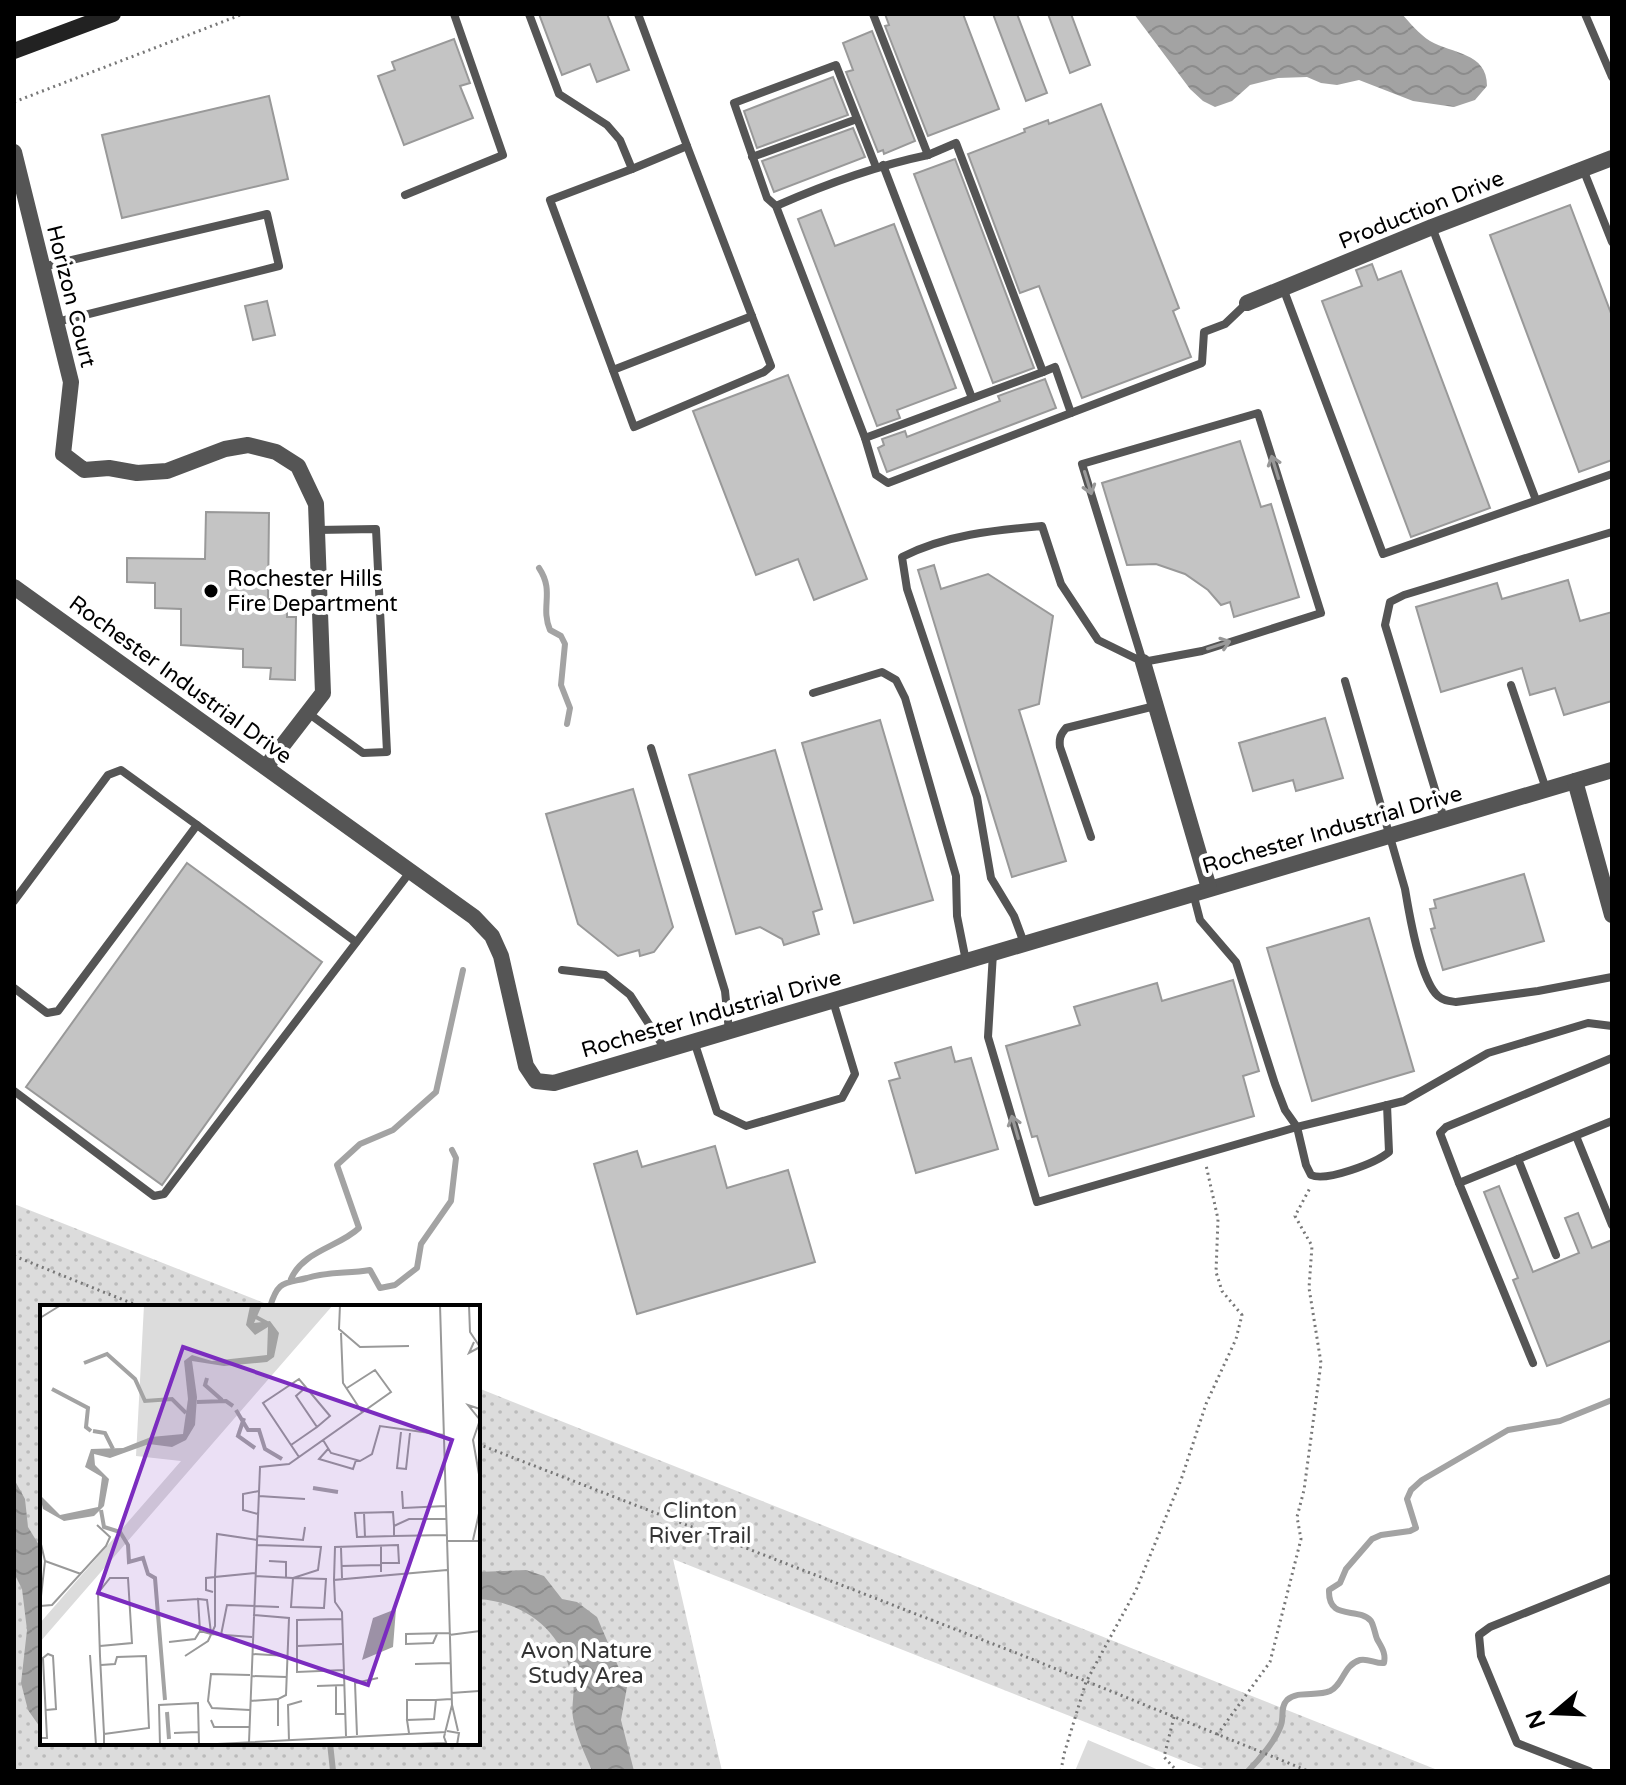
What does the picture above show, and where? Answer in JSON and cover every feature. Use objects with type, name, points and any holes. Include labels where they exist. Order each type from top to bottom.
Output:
[{"type":"main road","points":[[14,51],[113,14]]},
{"type":"street","name":"Horizon Court","points":[[14,152],[71,382],[63,454],[84,470],[109,468],[137,473],[167,471],[225,449],[248,445],[276,452],[298,466],[316,504],[323,693],[266,767]]},
{"type":"street","name":"Production Drive","points":[[1247,303],[1612,158]]},
{"type":"street","name":"Rochester Industrial Drive","points":[[15,590],[474,917],[492,936],[501,956],[526,1066],[536,1081],[554,1083],[1612,770]]},
{"type":"street","points":[[1143,662],[1201,891]]},
{"type":"street","points":[[1575,781],[1612,915]]},
{"type":"lane","points":[[405,195],[503,155],[454,14]]},
{"type":"lane","points":[[529,14],[559,94],[607,125],[620,140],[632,169]]},
{"type":"lane","points":[[638,14],[771,366],[764,372],[634,427],[550,200],[687,146]]},
{"type":"lane","points":[[873,14],[928,155]]},
{"type":"lane","points":[[1585,14],[1612,77]]},
{"type":"lane","points":[[972,398],[836,65],[734,103],[767,198],[776,206],[865,438],[876,475],[888,483],[1202,363],[1204,332],[1225,324],[1247,303]]},
{"type":"lane","points":[[752,157],[857,119]]},
{"type":"lane","points":[[776,206],[832,181],[928,155],[956,143],[1043,372]]},
{"type":"lane","points":[[1583,169],[1612,242]]},
{"type":"lane","points":[[42,267],[267,214],[279,266],[56,322]]},
{"type":"lane","points":[[1432,227],[1536,500]]},
{"type":"lane","points":[[1283,288],[1383,554],[1612,474]]},
{"type":"lane","points":[[613,370],[752,316]]},
{"type":"lane","points":[[865,438],[1055,367],[1071,413]]},
{"type":"lane","points":[[1024,943],[1014,916],[991,878],[977,797],[907,589],[902,557],[924,546],[991,530],[1042,526],[1061,584],[1098,640],[1143,662],[1202,651],[1321,613],[1258,413],[1082,464],[1143,662]]},
{"type":"lane","points":[[308,713],[363,753],[387,752],[376,529],[317,530]]},
{"type":"lane","points":[[1444,819],[1385,625],[1390,602],[1404,595],[1612,532]]},
{"type":"lane","points":[[813,693],[882,672],[896,680],[905,698],[956,876],[957,916],[966,961]]},
{"type":"lane","points":[[1345,681],[1405,889],[1410,923],[1428,980],[1436,994],[1444,1000],[1456,1002],[1612,977]]},
{"type":"lane","points":[[1511,685],[1546,789]]},
{"type":"lane","points":[[1091,837],[1059,739],[1066,728],[1155,706]]},
{"type":"lane","points":[[651,748],[725,991],[729,1031]]},
{"type":"lane","points":[[14,901],[108,775],[121,770],[356,942]]},
{"type":"lane","points":[[14,988],[47,1013],[58,1011],[197,825]]},
{"type":"lane","points":[[14,1091],[154,1196],[164,1194],[411,871]]},
{"type":"lane","points":[[1201,891],[1200,920],[1236,962],[1275,1084],[1285,1110],[1297,1127],[1306,1165],[1315,1177],[1371,1163],[1389,1152],[1387,1105]]},
{"type":"lane","points":[[993,952],[988,1037],[1037,1202],[1297,1127],[1404,1101],[1488,1053],[1588,1023],[1612,1026]]},
{"type":"lane","points":[[562,970],[605,975],[630,995],[665,1050]]},
{"type":"lane","points":[[694,1041],[717,1112],[746,1126],[842,1098],[855,1074],[833,1000]]},
{"type":"lane","points":[[1533,1363],[1440,1133],[1446,1127],[1612,1058]]},
{"type":"lane","points":[[1459,1183],[1612,1121]]},
{"type":"lane","points":[[1576,1136],[1612,1225]]},
{"type":"lane","points":[[1518,1159],[1556,1255]]},
{"type":"lane","points":[[1589,1771],[1517,1743],[1481,1656],[1479,1635],[1490,1627],[1612,1578]]},
{"type":"path","points":[[14,102],[243,14]]},
{"type":"path","points":[[1061,1771],[1086,1682],[1136,1590],[1181,1480],[1206,1404],[1236,1339],[1242,1315],[1222,1291],[1216,1272],[1218,1219],[1204,1154]]},
{"type":"path","points":[[1217,1735],[1270,1662],[1301,1539],[1297,1517],[1304,1490],[1321,1363],[1309,1288],[1312,1246],[1295,1216],[1315,1177]]},
{"type":"path","points":[[14,1256],[136,1305]]},
{"type":"path","points":[[480,1445],[1308,1771]]},
{"type":"path","points":[[1174,1717],[1164,1757],[1177,1771]]},
{"type":"green space","points":[[14,1204],[269,1305],[40,1305],[40,1745],[480,1745],[480,1389],[1440,1771],[1209,1771],[673,1559],[722,1771],[14,1771]]},
{"type":"green space","points":[[1088,1740],[1161,1771],[1075,1771]]},
{"type":"water","points":[[1134,14],[1402,14],[1430,41],[1475,60],[1481,66],[1487,86],[1475,100],[1454,107],[1413,101],[1359,80],[1337,85],[1307,77],[1278,78],[1250,85],[1232,101],[1215,107],[1190,89]]},
{"type":"water","points":[[14,1479],[25,1499],[28,1527],[40,1547],[40,1727],[28,1710],[21,1683],[27,1630],[22,1589],[14,1573]]},
{"type":"water","points":[[526,1570],[544,1576],[562,1599],[577,1602],[597,1617],[627,1687],[621,1720],[634,1771],[592,1771],[574,1725],[573,1681],[561,1648],[551,1634],[527,1613],[496,1601],[480,1599],[480,1572]]},
{"type":"building","points":[[539,14],[607,14],[629,70],[597,82],[590,64],[562,75]]},
{"type":"building","points":[[885,14],[963,14],[999,109],[928,136],[885,26],[889,25]]},
{"type":"building","points":[[993,14],[1017,14],[1047,93],[1026,101]]},
{"type":"building","points":[[1048,14],[1071,14],[1090,65],[1070,73]]},
{"type":"building","points":[[872,31],[915,141],[884,154],[883,150],[878,152],[846,72],[853,70],[843,43]]},
{"type":"building","points":[[454,39],[470,83],[460,86],[473,118],[404,145],[378,76],[395,70],[392,62]]},
{"type":"building","points":[[833,77],[848,115],[757,148],[744,111]]},
{"type":"building","points":[[269,96],[288,179],[122,218],[102,135]]},
{"type":"building","points":[[1101,104],[1179,308],[1173,311],[1191,357],[1082,398],[1039,286],[1020,293],[968,154],[1025,132],[1024,129],[1048,120],[1049,124]]},
{"type":"building","points":[[853,128],[865,157],[774,192],[762,161]]},
{"type":"building","points":[[955,159],[1034,368],[993,383],[914,174]]},
{"type":"building","points":[[1570,205],[1612,316],[1612,460],[1579,472],[1490,235]]},
{"type":"building","points":[[821,210],[835,246],[894,224],[956,388],[897,410],[900,418],[877,426],[798,219]]},
{"type":"building","points":[[1372,264],[1378,280],[1401,271],[1490,508],[1411,537],[1322,301],[1362,286],[1356,270]]},
{"type":"building","points":[[267,301],[275,335],[253,340],[245,306]]},
{"type":"building","points":[[788,375],[867,579],[814,600],[798,559],[756,575],[693,411]]},
{"type":"building","points":[[1045,379],[1056,408],[887,472],[878,448],[884,445],[882,439],[905,431],[907,437],[1000,401],[998,396]]},
{"type":"building","points":[[1240,441],[1261,507],[1271,504],[1299,597],[1234,617],[1230,602],[1221,605],[1208,590],[1185,574],[1156,564],[1127,565],[1102,483]]},
{"type":"building","name":"Rochester Hills Fire Department","points":[[206,512],[269,513],[268,599],[287,599],[287,617],[296,617],[295,680],[270,679],[271,668],[243,667],[243,649],[181,645],[181,609],[155,608],[155,583],[127,582],[127,558],[205,559]]},
{"type":"building","points":[[934,565],[941,589],[988,574],[1053,616],[1039,704],[1019,710],[1066,861],[1012,877],[918,570]]},
{"type":"building","points":[[1568,580],[1580,621],[1612,612],[1612,701],[1564,715],[1555,688],[1530,695],[1522,668],[1441,692],[1416,607],[1497,583],[1502,599]]},
{"type":"building","points":[[1325,718],[1343,778],[1296,791],[1293,780],[1253,791],[1239,743]]},
{"type":"building","points":[[880,720],[933,900],[854,923],[802,743]]},
{"type":"building","points":[[775,750],[822,909],[813,912],[819,934],[784,945],[782,939],[760,927],[736,934],[689,775]]},
{"type":"building","points":[[633,789],[673,927],[654,952],[640,956],[639,950],[618,956],[578,924],[546,814]]},
{"type":"building","points":[[187,863],[322,962],[162,1185],[26,1087]]},
{"type":"building","points":[[1524,874],[1544,941],[1443,970],[1431,929],[1435,928],[1430,909],[1436,908],[1434,900]]},
{"type":"building","points":[[1369,918],[1414,1071],[1312,1101],[1267,948]]},
{"type":"building","points":[[1233,980],[1259,1071],[1243,1076],[1254,1116],[1049,1176],[1037,1136],[1032,1137],[1006,1046],[1080,1025],[1074,1007],[1157,983],[1162,1001]]},
{"type":"building","points":[[951,1047],[955,1062],[971,1058],[998,1149],[916,1173],[889,1081],[900,1078],[895,1063]]},
{"type":"building","points":[[715,1146],[727,1188],[788,1170],[815,1262],[637,1314],[594,1164],[637,1151],[642,1167]]},
{"type":"building","points":[[1499,1186],[1533,1272],[1579,1253],[1565,1218],[1578,1213],[1592,1248],[1612,1240],[1612,1340],[1547,1366],[1513,1280],[1518,1278],[1484,1192]]},
{"type":"waterway","points":[[539,568],[546,584],[546,614],[550,630],[561,636],[565,644],[561,685],[570,708],[567,724]]},
{"type":"waterway","points":[[291,1279],[304,1262],[359,1228],[337,1165],[360,1144],[393,1130],[436,1092],[463,970]]},
{"type":"waterway","points":[[271,1305],[279,1288],[293,1281],[323,1274],[370,1270],[380,1288],[395,1285],[417,1268],[421,1244],[451,1201],[456,1158],[452,1150]]},
{"type":"waterway","points":[[1248,1771],[1275,1737],[1287,1700],[1297,1695],[1330,1691],[1354,1662],[1384,1663],[1384,1653],[1371,1621],[1359,1614],[1338,1610],[1330,1600],[1329,1590],[1340,1583],[1346,1569],[1372,1539],[1416,1528],[1407,1499],[1411,1490],[1422,1480],[1508,1430],[1560,1421],[1612,1400]]},
{"type":"waterway","points":[[330,1745],[333,1771]]},
{"type":"place","name":"Rochester Hills Fire Department","points":[[211,591]]},
{"type":"park label","name":"Clinton River Trail","points":[[700,1522]]},
{"type":"park label","name":"Avon Nature Study Area","points":[[586,1662]]}]
